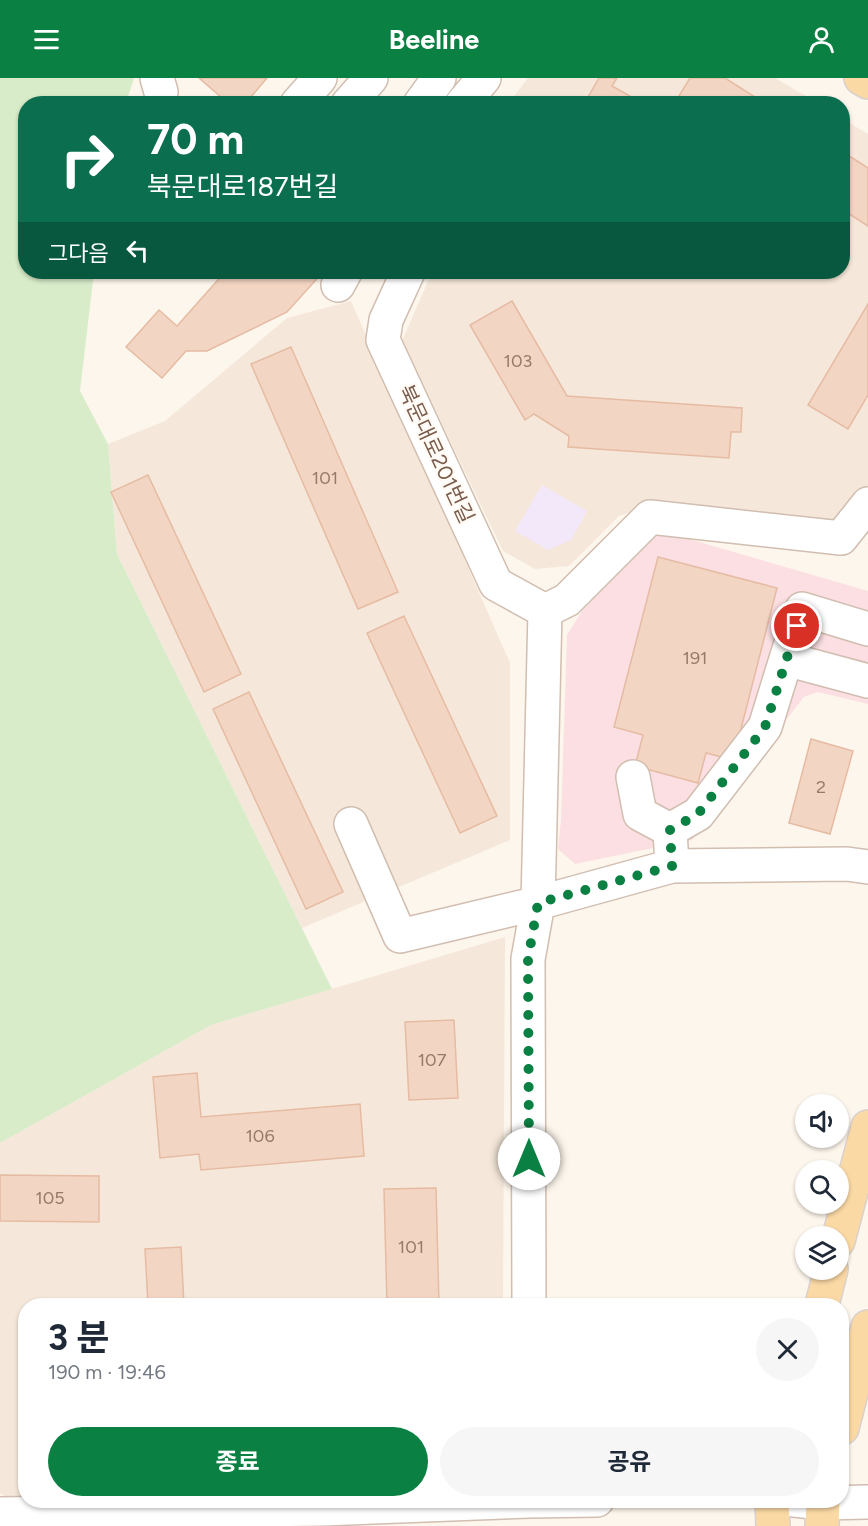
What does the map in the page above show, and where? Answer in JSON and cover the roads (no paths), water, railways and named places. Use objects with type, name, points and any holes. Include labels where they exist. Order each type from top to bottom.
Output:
[{"type":"main road","points":[[861,78],[868,82]]},
{"type":"main road","points":[[842,1226],[868,1127]]},
{"type":"main road","points":[[824,1298],[828,1280]]},
{"type":"main road","points":[[849,1401],[868,1327]]},
{"type":"main road","points":[[772,1508],[773,1526]]},
{"type":"street","points":[[304,96],[320,78]]},
{"type":"street","points":[[355,96],[370,78]]},
{"type":"street","points":[[426,96],[439,78]]},
{"type":"street","points":[[469,96],[484,78]]},
{"type":"street","name":"북문대로201번길","points":[[405,279],[386,320],[383,340],[496,584],[556,606]]},
{"type":"street","points":[[529,1298],[528,959],[538,903],[556,606],[650,517],[841,538],[868,504]]},
{"type":"street","points":[[670,830],[698,814],[765,727],[802,609],[868,629]]},
{"type":"street","points":[[786,659],[868,681]]},
{"type":"street","points":[[633,777],[640,814],[670,830]]},
{"type":"street","points":[[351,824],[400,936],[538,903],[672,866],[847,864],[868,867]]},
{"type":"street","points":[[670,830],[672,866]]},
{"type":"street","points":[[849,1504],[868,1502]]},
{"type":"street","points":[[0,1514],[320,1517],[431,1508]]}]
